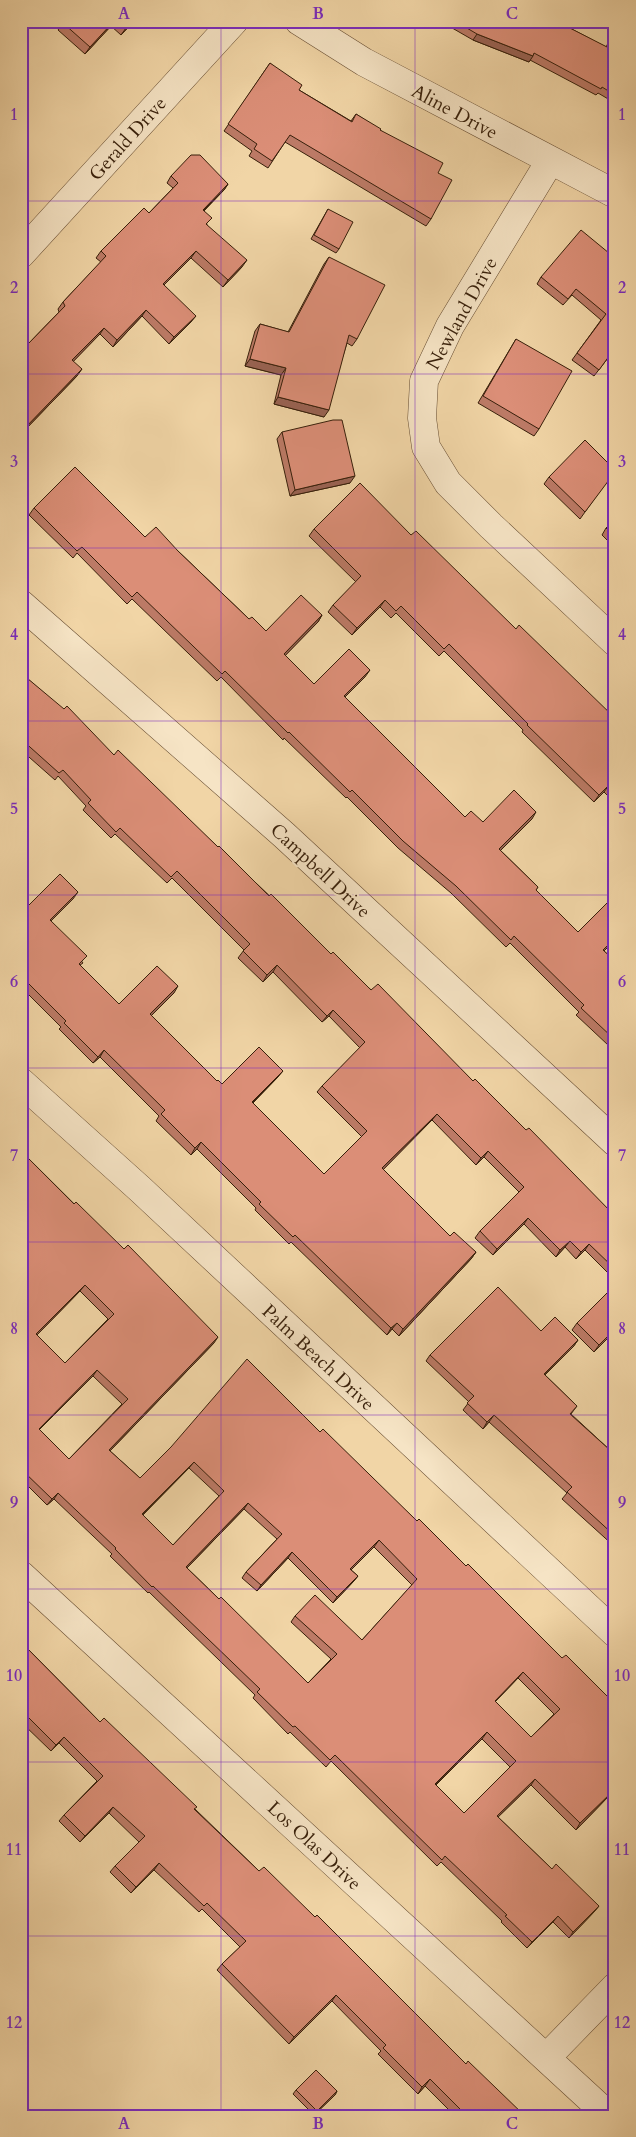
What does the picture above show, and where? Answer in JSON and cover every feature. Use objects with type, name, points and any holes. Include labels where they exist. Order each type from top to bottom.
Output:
[{"type":"street","name":"Gerald Drive","points":[[21,254],[234,21]]},
{"type":"street","name":"Aline Drive","points":[[299,21],[364,62],[615,194]]},
{"type":"street","name":"Newland Drive","points":[[550,161],[450,326],[424,381],[422,418],[426,447],[448,482],[491,526],[615,642]]},
{"type":"street","name":"Campbell Drive","points":[[21,604],[284,835],[615,1142]]},
{"type":"street","name":"Palm Beach Drive","points":[[21,1082],[140,1189],[615,1633]]},
{"type":"street","name":"Los Olas Drive","points":[[21,1575],[609,2116]]},
{"type":"street","points":[[547,2057],[615,1987]]},
{"type":"building","points":[[65,21],[114,21],[90,47],[63,23]]},
{"type":"building","points":[[118,21],[132,21],[126,28]]},
{"type":"building","points":[[455,21],[564,21],[562,24],[607,47],[615,33],[615,95],[534,53],[533,56],[477,34]]},
{"type":"building","points":[[270,63],[302,85],[299,90],[352,122],[356,114],[380,130],[443,163],[438,173],[452,180],[431,219],[290,135],[272,161],[254,149],[257,144],[228,124]]},
{"type":"building","points":[[191,155],[200,155],[228,184],[203,210],[212,218],[206,224],[247,260],[228,280],[196,251],[163,284],[196,316],[174,337],[146,310],[117,340],[104,328],[72,360],[82,369],[21,432],[21,344],[25,340],[29,343],[65,306],[63,302],[106,256],[101,251],[144,208],[149,213],[178,183],[171,176]]},
{"type":"building","points":[[328,209],[353,222],[339,249],[314,235]]},
{"type":"building","points":[[581,230],[615,258],[615,348],[599,370],[577,353],[606,314],[576,289],[568,299],[541,277]]},
{"type":"building","points":[[329,257],[385,285],[357,339],[349,335],[329,410],[278,397],[286,368],[250,359],[260,324],[289,332]]},
{"type":"building","points":[[516,339],[572,371],[539,429],[483,396]]},
{"type":"building","points":[[333,420],[342,420],[355,476],[295,490],[282,432]]},
{"type":"building","points":[[585,440],[615,472],[585,512],[549,477]]},
{"type":"building","points":[[75,467],[145,537],[156,527],[178,551],[249,619],[252,617],[266,631],[301,595],[322,615],[284,654],[314,684],[349,649],[370,670],[344,696],[465,817],[471,811],[483,822],[514,790],[536,812],[499,849],[538,887],[536,890],[578,932],[615,895],[615,938],[603,950],[615,961],[615,1037],[613,1038],[581,1008],[584,1005],[514,936],[511,940],[456,886],[403,841],[352,790],[350,792],[225,671],[222,674],[137,592],[132,597],[82,547],[77,551],[34,508]]},
{"type":"building","points":[[360,483],[411,535],[416,531],[516,629],[519,625],[615,718],[615,791],[609,785],[599,795],[527,725],[449,644],[444,649],[401,606],[396,611],[385,600],[357,628],[333,605],[361,576],[314,529]]},
{"type":"building","points":[[615,519],[615,537],[606,528]]},
{"type":"building","points":[[21,673],[64,709],[67,706],[114,755],[118,750],[269,896],[271,894],[331,954],[333,952],[371,990],[378,984],[473,1081],[475,1079],[526,1130],[529,1128],[615,1216],[615,1269],[589,1244],[581,1252],[570,1241],[560,1250],[528,1218],[497,1249],[480,1231],[524,1187],[488,1151],[481,1158],[437,1114],[382,1168],[450,1236],[454,1232],[476,1252],[403,1329],[397,1323],[391,1328],[295,1235],[293,1237],[259,1204],[261,1202],[201,1142],[195,1148],[161,1114],[165,1110],[104,1050],[98,1057],[64,1023],[66,1021],[21,976],[21,907],[24,910],[60,874],[78,892],[50,920],[87,956],[79,964],[119,1004],[157,966],[178,986],[150,1014],[217,1081],[222,1084],[259,1047],[283,1071],[252,1102],[324,1174],[367,1131],[322,1086],[365,1042],[333,1010],[327,1016],[277,965],[267,975],[243,951],[250,944],[177,871],[171,877],[120,828],[116,832],[88,803],[91,800],[63,770],[59,773],[21,739]]},
{"type":"building","points":[[21,1151],[74,1204],[76,1202],[124,1249],[128,1245],[218,1337],[109,1450],[140,1478],[171,1447],[247,1359],[320,1432],[323,1429],[417,1521],[419,1519],[466,1566],[468,1564],[562,1658],[566,1655],[612,1701],[615,1699],[615,1795],[612,1792],[580,1823],[535,1779],[497,1816],[552,1869],[556,1864],[599,1906],[573,1932],[558,1916],[532,1942],[505,1916],[507,1915],[445,1856],[442,1860],[335,1755],[330,1760],[295,1726],[293,1727],[257,1692],[260,1689],[152,1587],[116,1548],[58,1493],[52,1499],[21,1469],[21,1315],[26,1310],[21,1305]],"holes":[[[85,1285],[114,1314],[65,1363],[36,1334]],[[97,1370],[128,1399],[69,1459],[39,1429]],[[194,1462],[224,1491],[173,1545],[142,1514]],[[248,1503],[282,1534],[246,1572],[261,1585],[292,1552],[337,1597],[358,1576],[350,1569],[379,1540],[417,1579],[362,1640],[315,1595],[295,1616],[337,1654],[308,1683],[221,1597],[219,1599],[186,1567]],[[523,1672],[560,1709],[531,1737],[495,1701]],[[487,1732],[516,1761],[464,1813],[435,1784]]]},
{"type":"building","points":[[615,1285],[615,1329],[599,1345],[577,1323]]},
{"type":"building","points":[[498,1287],[541,1331],[555,1317],[578,1340],[544,1374],[577,1406],[570,1414],[611,1451],[615,1448],[615,1536],[567,1492],[572,1487],[494,1415],[487,1422],[467,1403],[474,1396],[430,1355]]},
{"type":"building","points":[[21,1642],[100,1722],[104,1718],[197,1807],[194,1809],[259,1871],[264,1867],[315,1917],[317,1915],[466,2064],[468,2061],[525,2116],[459,2116],[463,2112],[430,2079],[422,2087],[383,2048],[386,2045],[336,1995],[294,2037],[222,1964],[246,1941],[207,1903],[204,1906],[159,1863],[136,1887],[115,1866],[145,1836],[113,1807],[85,1836],[64,1815],[103,1776],[64,1737],[56,1745],[21,1710]]},
{"type":"building","points":[[316,2070],[337,2091],[317,2111],[296,2090]]}]
